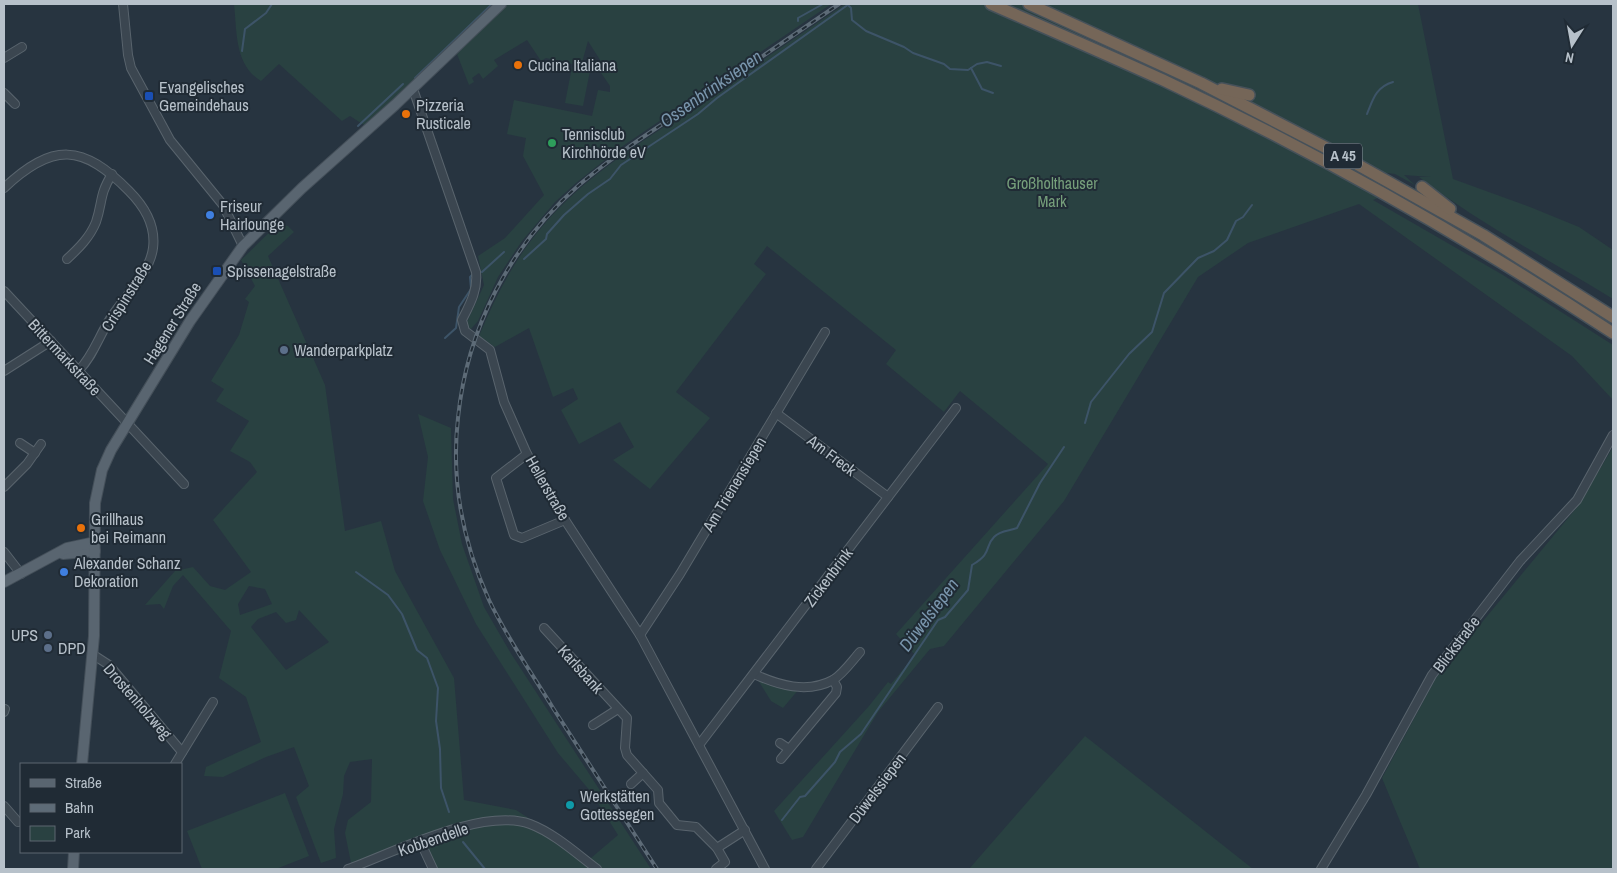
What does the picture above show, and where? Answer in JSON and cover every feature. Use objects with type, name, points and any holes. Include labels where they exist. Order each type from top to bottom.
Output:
[{"type":"highway","name":"A 45","points":[[991,4],[1163,80],[1283,140],[1508,267],[1613,333]]},
{"type":"highway","name":"A 45","points":[[1029,4],[1201,83],[1360,165],[1483,235],[1613,317]]},
{"type":"highway","points":[[1163,80],[1186,100]]},
{"type":"highway","points":[[1201,83],[1249,95]]},
{"type":"highway","points":[[1422,187],[1483,235]]},
{"type":"highway","points":[[1381,201],[1424,219]]},
{"type":"main road","name":"Hagener Straße","points":[[82,763],[92,654],[96,491],[108,457],[190,321],[243,246],[302,188],[413,89],[501,4]]},
{"type":"main road","points":[[4,582],[74,546],[95,547]]},
{"type":"main road","points":[[72,869],[74,853]]},
{"type":"street","points":[[123,4],[131,68],[170,140],[223,205],[243,246]]},
{"type":"street","points":[[4,58],[22,47]]},
{"type":"street","name":"Hellerstraße","points":[[413,89],[476,272],[477,283],[475,292],[462,320],[464,327],[468,334],[490,350],[504,402],[528,454],[565,520],[640,636],[765,869]]},
{"type":"street","points":[[5,97],[15,104]]},
{"type":"street","name":"Crispinstraße","points":[[4,188],[34,163],[59,156],[89,158],[112,174],[140,202],[150,220],[153,248],[144,272],[109,320],[87,362],[79,370]]},
{"type":"street","points":[[67,259],[83,244],[92,232],[103,188],[112,174]]},
{"type":"street","name":"Bittermarkstraße","points":[[4,290],[184,484]]},
{"type":"street","name":"Am Trienensiepen","points":[[640,636],[680,574],[825,332]]},
{"type":"street","points":[[4,371],[51,341]]},
{"type":"street","name":"Zickenbrink","points":[[699,745],[956,408]]},
{"type":"street","name":"Am Freck","points":[[776,414],[888,497]]},
{"type":"street","name":"Blickstraße","points":[[1320,869],[1366,795],[1432,675],[1520,561],[1577,500],[1613,435]]},
{"type":"street","points":[[20,444],[35,453]]},
{"type":"street","points":[[4,487],[41,444]]},
{"type":"street","points":[[528,454],[496,478],[514,535],[522,538],[565,520]]},
{"type":"street","points":[[4,552],[21,574]]},
{"type":"street","name":"Karlsbank","points":[[544,628],[626,718],[625,748],[627,755],[658,790],[659,803],[676,825],[696,827],[716,848]]},
{"type":"street","points":[[754,674],[771,682],[792,687],[808,686],[833,680],[860,652]]},
{"type":"street","name":"Drostenholzweg","points":[[92,654],[109,665],[182,752]]},
{"type":"street","points":[[781,759],[836,693],[837,687],[833,680]]},
{"type":"street","points":[[176,763],[213,702]]},
{"type":"street","name":"Düwelssiepen","points":[[816,869],[938,707]]},
{"type":"street","name":"Karlsbank","points":[[593,725],[618,710]]},
{"type":"street","points":[[780,743],[789,749]]},
{"type":"street","points":[[631,784],[643,773]]},
{"type":"street","points":[[4,806],[18,822]]},
{"type":"street","name":"Kobbendelle","points":[[348,869],[420,841],[463,827],[496,821],[521,822],[545,832],[597,869]]},
{"type":"street","points":[[716,869],[725,862],[716,848],[744,830]]},
{"type":"street","points":[[420,841],[432,869]]},
{"type":"green space","points":[[234,4],[494,4],[421,76],[364,125],[350,116],[342,121],[279,64],[261,81],[252,74],[241,56],[238,46]]},
{"type":"green space","points":[[501,4],[831,4],[620,148],[576,183],[555,202],[522,241],[498,277],[478,321],[471,329],[467,326],[467,322],[484,285],[478,256],[505,238],[544,195],[523,156],[526,138],[507,134],[514,100],[592,116],[598,90],[610,92],[610,86],[599,70],[600,60],[588,41],[581,66],[546,58],[541,61],[527,40],[494,60],[498,66],[483,79],[479,73],[472,78],[474,82],[469,85],[457,54]]},
{"type":"green space","name":"Großholthauser Mark","points":[[845,4],[1418,4],[1453,179],[1579,227],[1613,250],[1613,299],[1490,226],[1419,177],[1431,177],[1404,175],[1415,185],[1395,174],[1387,173],[1380,197],[1373,200],[1503,275],[1613,345],[1613,400],[1572,356],[1359,204],[1248,243],[1198,277],[1064,501],[944,646],[930,649],[878,712],[803,837],[792,840],[774,811],[869,706],[888,682],[891,684],[915,655],[896,634],[1048,464],[960,391],[944,412],[886,364],[896,350],[767,246],[754,264],[766,274],[676,392],[710,418],[650,489],[613,460],[634,447],[620,422],[579,444],[561,410],[578,399],[573,388],[553,397],[529,328],[495,347],[479,336],[499,293],[522,253],[541,228],[572,195],[607,166]]},
{"type":"green space","points":[[572,67],[590,71],[583,106],[565,103]]},
{"type":"green space","points":[[278,224],[288,226],[294,232],[268,256],[325,385],[345,531],[381,521],[395,571],[454,678],[464,800],[516,810],[591,858],[618,835],[591,792],[558,753],[476,624],[440,550],[423,501],[428,457],[418,414],[451,428],[453,499],[462,544],[484,607],[510,652],[651,869],[435,869],[420,838],[351,863],[345,833],[348,820],[371,802],[372,759],[350,762],[344,776],[343,794],[334,829],[336,858],[321,863],[296,797],[309,786],[294,747],[266,757],[223,777],[204,776],[206,767],[261,742],[246,697],[219,678],[231,631],[183,575],[173,586],[164,609],[160,604],[145,605],[175,571],[193,567],[210,586],[225,590],[251,572],[213,520],[257,472],[250,462],[230,451],[249,421],[216,401],[224,389],[211,381],[239,335],[249,302],[245,299],[255,286],[241,260]],"holes":[[[249,586],[265,589],[272,604],[240,615],[238,604]],[[299,610],[329,642],[286,670],[251,627],[258,619],[276,612],[286,623],[296,620]]]},
{"type":"green space","points":[[1613,447],[1613,869],[1420,869],[1382,778],[1436,678],[1578,506]]},
{"type":"green space","points":[[756,677],[799,689],[783,708],[771,701]]},
{"type":"green space","points":[[1085,736],[1253,869],[969,869]]},
{"type":"green space","points":[[285,793],[309,856],[276,869],[202,869],[187,831]]},
{"type":"waterway","points":[[242,51],[245,29],[266,13],[272,4]]},
{"type":"waterway","points":[[415,78],[492,4]]},
{"type":"waterway","points":[[798,21],[798,18],[823,4]]},
{"type":"waterway","name":"Ossenbrinksiepen","points":[[524,259],[546,239],[547,234],[564,215],[588,194],[610,179],[621,165],[698,114],[717,98],[849,4]]},
{"type":"waterway","points":[[848,5],[851,8],[852,20],[866,31],[904,47],[913,53],[944,64],[950,69],[968,70],[977,64],[987,62],[1001,66]]},
{"type":"waterway","points":[[971,68],[982,89],[993,93]]},
{"type":"waterway","name":"Düwelsiepen","points":[[1367,114],[1379,90],[1393,82]]},
{"type":"waterway","points":[[358,126],[403,84]]},
{"type":"waterway","name":"Düwelsiepen","points":[[1085,423],[1091,402],[1129,354],[1152,332],[1164,293],[1198,258],[1214,251],[1227,240],[1236,221],[1243,217],[1252,205]]},
{"type":"waterway","name":"Ossenbrinksiepen","points":[[482,272],[504,252]]},
{"type":"waterway","name":"Ossenbrinksiepen","points":[[445,338],[456,328],[459,307],[471,289],[470,277],[472,275]]},
{"type":"waterway","name":"Düwelsiepen","points":[[782,820],[800,797],[805,796],[835,762],[840,752],[861,734],[938,620],[945,617],[968,590],[972,565],[986,554],[991,541],[999,533],[1017,528],[1040,483],[1064,447]]},
{"type":"waterway","points":[[356,572],[388,595],[402,614],[417,650],[427,658],[438,688],[436,721],[440,749],[441,788],[449,812]]},
{"type":"waterway","points":[[463,842],[485,869]]},
{"type":"railway","points":[[657,869],[520,655],[496,614],[480,578],[466,534],[458,488],[456,441],[463,385],[471,352],[496,290],[532,234],[554,209],[579,185],[644,136],[839,4]]},
{"type":"place","name":"Cucina Italiana","points":[[518,65]]},
{"type":"place","name":"Evangelisches Gemeindehaus","points":[[149,96]]},
{"type":"place","name":"Pizzeria Rusticale","points":[[406,114]]},
{"type":"place","name":"Tennisclub Kirchhörde eV","points":[[552,143]]},
{"type":"place","name":"Friseur Hairlounge","points":[[210,215]]},
{"type":"place","name":"Spissenagelstraße","points":[[217,271]]},
{"type":"place","name":"Wanderparkplatz","points":[[284,350]]},
{"type":"place","name":"Grillhaus bei Reimann","points":[[81,528]]},
{"type":"place","name":"Alexander Schanz Dekoration","points":[[64,572]]},
{"type":"place","name":"UPS","points":[[48,635]]},
{"type":"place","name":"DPD","points":[[48,648]]},
{"type":"place","name":"Werkstätten Gottessegen","points":[[570,805]]}]
